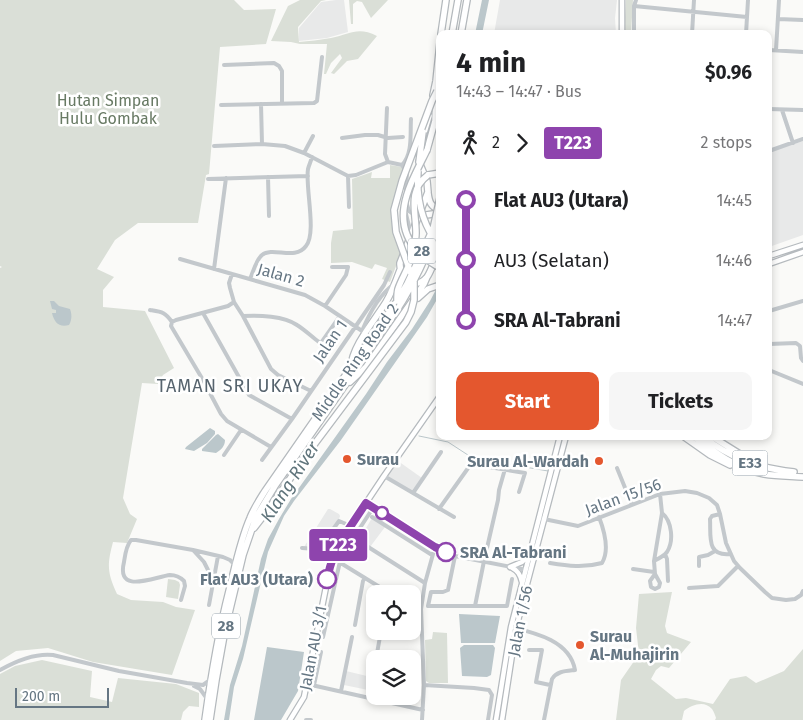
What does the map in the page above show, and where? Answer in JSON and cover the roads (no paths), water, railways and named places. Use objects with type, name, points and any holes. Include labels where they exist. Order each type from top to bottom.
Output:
[{"type":"highway","points":[[442,30],[446,0]]},
{"type":"highway","points":[[454,30],[458,0]]},
{"type":"highway","points":[[462,30],[467,0]]},
{"type":"highway","points":[[250,533],[406,322],[411,312],[415,290],[414,282],[396,232],[394,210],[402,181],[436,89]]},
{"type":"highway","points":[[436,90],[418,159],[427,181],[430,204],[436,209]]},
{"type":"highway","points":[[436,108],[435,121],[427,150],[406,194],[402,217],[407,235],[418,252],[436,266]]},
{"type":"highway","points":[[424,122],[418,165],[418,198],[426,225],[436,243]]},
{"type":"highway","points":[[397,301],[398,290],[407,272],[414,250],[416,234],[415,191],[423,179],[428,175],[436,174]]},
{"type":"highway","points":[[351,367],[351,360],[355,349],[364,332],[387,300],[395,284],[400,270],[400,263],[428,192]]},
{"type":"highway","points":[[419,216],[433,214],[436,216]]},
{"type":"highway","name":"Middle Ring Road 2","points":[[205,720],[223,613],[244,532],[270,483],[397,301],[407,284],[432,229],[436,214]]},
{"type":"highway","name":"Middle Ring Road 2","points":[[210,720],[225,630],[250,533],[256,517],[269,495],[395,313],[412,285],[436,230]]},
{"type":"highway","points":[[340,393],[366,367],[424,284],[436,258]]},
{"type":"highway","points":[[432,265],[436,264]]},
{"type":"highway","points":[[400,270],[405,280],[411,282],[421,282],[427,277]]},
{"type":"highway","points":[[400,318],[421,294],[436,286]]},
{"type":"highway","points":[[387,300],[398,294],[405,294],[408,298],[408,306]]},
{"type":"highway","points":[[689,440],[710,455],[732,466],[744,468]]},
{"type":"highway","name":"E33","points":[[699,440],[718,454],[744,468],[764,474],[802,474]]},
{"type":"highway","name":"E33","points":[[707,440],[728,453],[755,465],[802,474]]},
{"type":"highway","points":[[717,440],[743,456],[757,462],[802,474]]},
{"type":"main road","points":[[622,0],[622,30]]},
{"type":"main road","points":[[772,255],[803,245]]},
{"type":"main road","points":[[772,263],[803,252]]},
{"type":"main road","name":"Jalan AU 3/1","points":[[290,720],[304,697],[330,567],[336,548],[436,402]]},
{"type":"main road","name":"Jalan 1/56","points":[[496,720],[522,583],[541,519],[559,440]]},
{"type":"main road","name":"Jalan 1/56","points":[[502,720],[514,628],[527,570],[565,440]]},
{"type":"main road","points":[[510,567],[522,562],[530,552]]},
{"type":"main road","points":[[510,567],[519,573],[522,583]]},
{"type":"street","points":[[634,30],[634,6],[636,0]]},
{"type":"street","points":[[692,30],[694,0]]},
{"type":"street","points":[[746,30],[748,0]]},
{"type":"street","points":[[776,50],[779,0]]},
{"type":"street","points":[[634,6],[747,16]]},
{"type":"street","points":[[778,19],[803,20]]},
{"type":"street","points":[[772,50],[803,52]]},
{"type":"street","points":[[221,105],[312,103],[317,101],[322,58]]},
{"type":"street","points":[[224,65],[274,63],[279,66],[282,71],[282,104]]},
{"type":"street","points":[[261,104],[262,144]]},
{"type":"street","points":[[387,108],[385,154],[388,162]]},
{"type":"street","points":[[772,109],[803,110]]},
{"type":"street","points":[[782,110],[793,143]]},
{"type":"street","points":[[407,180],[411,164],[411,119]]},
{"type":"street","points":[[342,138],[365,135],[378,135],[388,138],[403,137]]},
{"type":"street","points":[[304,153],[312,136]]},
{"type":"street","points":[[410,138],[423,138]]},
{"type":"street","points":[[772,149],[803,140]]},
{"type":"street","points":[[214,146],[262,144],[285,146],[304,153],[348,176],[356,175],[388,162],[402,165],[407,173],[406,216],[411,235]]},
{"type":"street","points":[[402,165],[407,159],[410,147]]},
{"type":"street","points":[[250,279],[259,258],[266,252],[294,253],[302,250],[309,242],[311,232],[308,168],[312,158]]},
{"type":"street","points":[[208,179],[308,176]]},
{"type":"street","points":[[348,176],[349,207]]},
{"type":"street","points":[[268,177],[269,216]]},
{"type":"street","points":[[214,269],[226,178]]},
{"type":"street","points":[[405,198],[409,211],[419,216]]},
{"type":"street","name":"Jalan 2","points":[[180,259],[305,295],[364,332]]},
{"type":"street","points":[[325,306],[346,276],[348,267],[332,267]]},
{"type":"street","name":"Jalan 1","points":[[262,460],[384,285],[390,272]]},
{"type":"street","points":[[232,274],[230,288],[234,302],[271,369],[311,391]]},
{"type":"street","points":[[364,332],[366,322],[387,289],[405,280]]},
{"type":"street","points":[[772,310],[803,301]]},
{"type":"street","points":[[172,322],[228,306],[234,302]]},
{"type":"street","points":[[150,310],[167,314],[172,322],[171,326],[221,414],[227,421],[272,447]]},
{"type":"street","points":[[203,313],[249,395],[292,419]]},
{"type":"street","points":[[243,316],[255,315],[275,318],[296,324],[321,343],[340,316]]},
{"type":"street","points":[[772,344],[796,343],[800,346],[803,361]]},
{"type":"street","points":[[772,371],[803,384]]},
{"type":"street","points":[[224,455],[241,430]]},
{"type":"street","points":[[412,493],[441,452]]},
{"type":"street","points":[[439,509],[471,464],[525,473],[519,492]]},
{"type":"street","points":[[617,468],[632,505]]},
{"type":"street","points":[[475,606],[505,469]]},
{"type":"street","points":[[384,476],[454,517]]},
{"type":"street","name":"Jalan 15/56","points":[[541,519],[578,526],[660,494],[685,491],[698,492],[714,501],[717,505],[726,543],[738,566],[772,598],[795,599],[803,591]]},
{"type":"street","points":[[633,569],[654,573],[654,561],[662,513],[660,494]]},
{"type":"street","points":[[366,503],[435,547],[454,556],[527,570]]},
{"type":"street","points":[[323,637],[341,557],[373,508]]},
{"type":"street","points":[[662,513],[669,521],[670,528],[670,545],[666,554],[668,581]]},
{"type":"street","points":[[720,514],[712,516],[710,519],[711,544],[715,551],[731,554]]},
{"type":"street","points":[[372,517],[432,555]]},
{"type":"street","points":[[550,563],[569,567],[582,567],[602,563],[606,536],[599,517]]},
{"type":"street","points":[[302,548],[317,550],[322,546],[339,521],[351,526]]},
{"type":"street","points":[[354,538],[425,583]]},
{"type":"street","points":[[182,600],[185,586],[184,581],[180,577],[169,576],[146,582],[130,581],[124,577],[123,564],[128,544],[132,540],[193,550],[221,557],[230,560],[235,566]]},
{"type":"street","points":[[422,720],[424,685],[421,608],[425,583],[435,547]]},
{"type":"street","points":[[193,550],[204,562],[214,578]]},
{"type":"street","points":[[700,566],[699,557],[715,551]]},
{"type":"street","points":[[654,561],[666,554]]},
{"type":"street","points":[[221,557],[238,555]]},
{"type":"street","points":[[454,556],[448,590],[444,592],[431,592],[428,606],[507,606],[512,579]]},
{"type":"street","points":[[209,605],[214,578],[221,557]]},
{"type":"street","points":[[340,562],[376,585]]},
{"type":"street","points":[[689,588],[718,586],[738,566]]},
{"type":"street","points":[[355,625],[365,578]]},
{"type":"street","points":[[514,628],[555,642],[571,656],[574,662],[575,670],[555,674],[552,679],[544,720]]},
{"type":"street","points":[[342,691],[352,637]]},
{"type":"street","points":[[530,650],[542,650],[536,682],[550,685]]},
{"type":"street","points":[[314,685],[321,652]]},
{"type":"street","points":[[0,670],[15,662],[45,654],[119,671],[187,683],[203,685],[211,679]]},
{"type":"street","points":[[187,683],[200,689],[208,700]]},
{"type":"street","points":[[307,684],[366,697]]},
{"type":"street","points":[[424,685],[489,690],[492,695],[488,720]]},
{"type":"street","points":[[402,705],[423,710]]},
{"type":"waterway","points":[[419,436],[436,440]]},
{"type":"waterway","points":[[438,440],[448,442],[471,457],[515,465]]},
{"type":"waterway","points":[[519,466],[548,471]]},
{"type":"place","name":"Surau","points":[[347,459]]},
{"type":"place","name":"Surau Al-Wardah","points":[[599,461]]},
{"type":"place","name":"SRA Al-Tabrani","points":[[446,552]]},
{"type":"place","name":"Flat AU3 (Utara)","points":[[327,579]]},
{"type":"place","name":"Surau Al-Muhajirin","points":[[580,645]]},
{"type":"district","name":"TAMAN SRI UKAY","points":[[230,386]]},
{"type":"park label","name":"Hutan Simpan Hulu Gombak","points":[[108,109]]},
{"type":"water label","name":"Klang River","points":[[290,482]]}]
